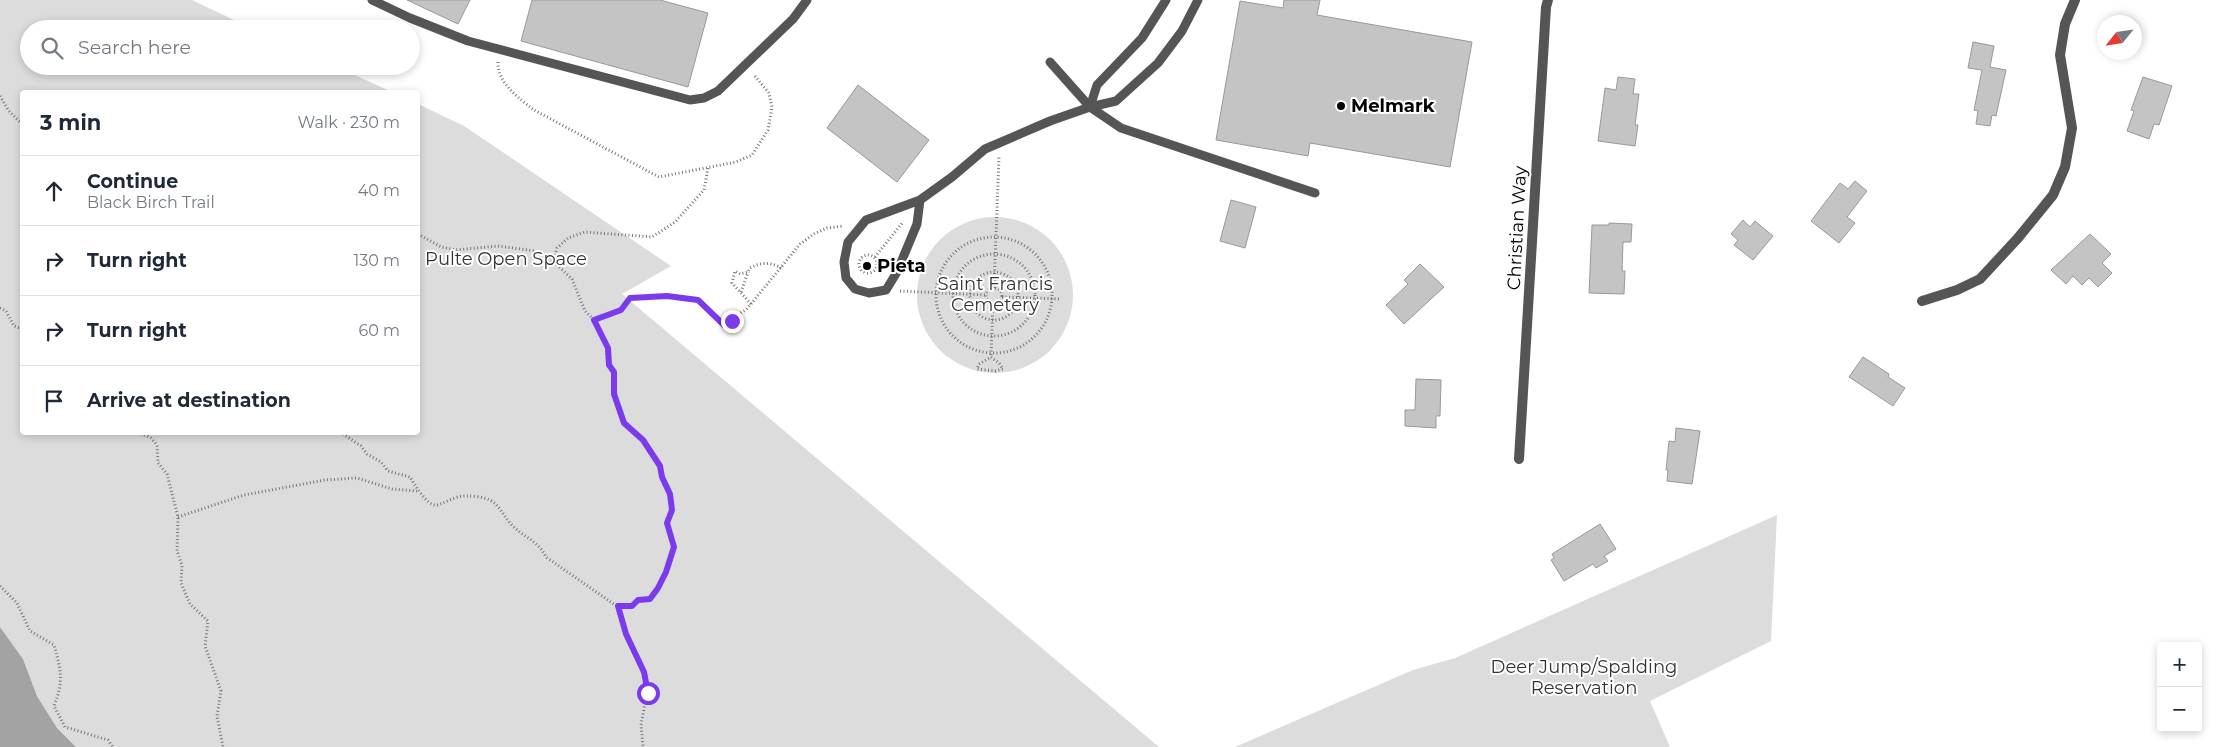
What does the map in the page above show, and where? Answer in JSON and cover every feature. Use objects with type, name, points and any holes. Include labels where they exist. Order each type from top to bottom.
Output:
[{"type":"street","name":"Christian Way","points":[[1519,459],[1546,7],[1548,0]]},
{"type":"street","points":[[1922,301],[1957,290],[1980,279],[2018,238],[2053,195],[2065,167],[2072,128],[2060,55],[2065,24],[2075,0]]},
{"type":"lane","points":[[372,0],[415,20]]},
{"type":"lane","points":[[420,22],[458,37],[500,50],[690,100],[704,98],[718,92],[793,19],[807,0]]},
{"type":"lane","points":[[1090,107],[1097,84],[1142,38],[1166,0]]},
{"type":"lane","points":[[920,200],[917,224],[897,272],[886,290],[869,293],[855,289],[846,278],[844,262],[848,242],[866,220],[920,200],[986,150],[1000,143],[1090,107],[1116,101],[1158,63],[1182,31],[1198,0]]},
{"type":"lane","points":[[1050,62],[1090,107],[1121,128],[1315,193]]},
{"type":"path","points":[[500,50],[498,70],[504,82],[516,96],[534,110],[659,177],[736,162],[752,154],[768,130],[772,107],[770,93],[746,64]]},
{"type":"path","points":[[0,96],[9,111],[20,122]]},
{"type":"path","points":[[994,288],[1000,143]]},
{"type":"path","points":[[557,265],[554,258],[557,248],[568,238],[585,232],[652,238],[675,222],[704,190],[708,168]]},
{"type":"path","points":[[875,257],[920,200]]},
{"type":"path","points":[[594,320],[621,310],[630,298],[667,296],[698,300],[724,325],[746,310],[800,244],[827,228],[866,220]]},
{"type":"path","points":[[344,435],[361,446],[367,454],[377,460],[388,472],[410,477],[417,491],[434,505],[443,503],[453,497],[463,496],[489,500],[504,513],[510,523],[540,546],[546,557],[618,606],[632,606],[638,600],[650,599],[666,572],[674,547],[667,523],[672,510],[670,494],[662,477],[660,466],[643,440],[624,423],[614,394],[614,372],[609,365],[608,348],[594,320],[585,311],[572,279],[557,265],[536,251],[498,246],[454,250],[441,247],[420,235]]},
{"type":"path","points":[[936,293],[938,310],[943,323],[952,335],[970,348],[991,355],[1004,369],[995,371],[977,369],[979,364],[991,355],[1013,350],[1033,339],[1046,321],[1052,299],[1048,276],[1037,257],[1019,243],[996,238],[974,241],[954,253],[941,272],[936,293]]},
{"type":"path","points":[[868,254],[875,257],[878,266],[874,271],[868,274],[860,269],[859,261],[863,256],[868,254]]},
{"type":"path","points":[[996,254],[1010,258],[1022,266],[1031,278],[1035,298],[1033,308],[1023,324],[1008,334],[992,337],[973,331],[961,320],[953,305],[952,294],[958,275],[968,263],[981,256],[996,254]]},
{"type":"path","points":[[548,259],[554,258]]},
{"type":"path","points":[[741,292],[750,268],[761,264],[776,265],[781,268]]},
{"type":"path","points":[[748,272],[740,274],[735,271],[732,283],[751,304]]},
{"type":"path","points":[[995,271],[1010,277],[1017,289],[1018,297],[1011,313],[992,320],[980,316],[975,311],[971,306],[970,294],[971,286],[979,276],[995,271]]},
{"type":"path","points":[[986,295],[990,289],[994,288]]},
{"type":"path","points":[[994,288],[1002,296]]},
{"type":"path","points":[[886,290],[986,295]]},
{"type":"path","points":[[986,295],[988,301],[993,303],[998,302],[1002,296]]},
{"type":"path","points":[[1002,296],[1060,299]]},
{"type":"path","points":[[991,355],[993,303]]},
{"type":"path","points":[[0,308],[6,311],[14,326],[20,328]]},
{"type":"path","points":[[144,435],[150,437],[156,445],[158,463],[167,474],[178,517],[177,551],[182,565],[181,583],[190,604],[208,621],[205,646],[221,691],[217,716],[223,747]]},
{"type":"path","points":[[178,517],[244,495],[325,480],[356,478],[392,489],[417,491]]},
{"type":"path","points":[[0,586],[17,602],[30,631],[54,645],[61,673],[61,689],[54,706],[65,727],[108,740],[113,747]]},
{"type":"path","points":[[618,606],[626,634],[644,672],[648,688],[641,725],[643,747]]},
{"type":"green space","name":"Pulte Open Space","points":[[0,0],[192,0],[234,20],[20,20],[20,75],[355,75],[388,90],[20,90],[20,435],[420,435],[420,105],[464,126],[671,266],[622,294],[1159,747],[76,747],[57,728],[37,696],[23,659],[0,627]]},
{"type":"green space","name":"Saint Francis Cemetery","points":[[995,217],[1025,223],[1038,230],[1050,240],[1060,252],[1067,265],[1073,295],[1067,325],[1060,338],[1050,350],[1038,360],[1025,367],[995,373],[965,367],[952,360],[940,350],[930,338],[923,325],[917,295],[923,265],[930,252],[940,240],[952,230],[965,223]]},
{"type":"green space","name":"Deer Jump/Spalding Reservation","points":[[1777,515],[1771,641],[1650,701],[1670,747],[1235,747],[1413,670],[1455,658]]},
{"type":"shaded area","points":[[0,627],[23,659],[37,696],[57,728],[76,747],[0,747]]},
{"type":"building","points":[[407,0],[470,0],[458,24]]},
{"type":"building","points":[[532,0],[660,0],[708,13],[688,87],[521,41]]},
{"type":"building","name":"Melmark","points":[[1284,0],[1320,0],[1317,15],[1472,42],[1450,167],[1310,143],[1308,156],[1216,140],[1240,1],[1283,8]]},
{"type":"building","points":[[1973,42],[1994,46],[1990,67],[2006,70],[1996,116],[1992,115],[1990,126],[1976,124],[1978,111],[1974,110],[1982,70],[1968,68]]},
{"type":"building","points":[[1618,77],[1635,79],[1633,94],[1639,94],[1635,125],[1638,125],[1635,146],[1598,141],[1605,88],[1616,90]]},
{"type":"building","points":[[2143,77],[2172,86],[2159,125],[2154,124],[2149,139],[2127,131],[2134,111],[2131,110]]},
{"type":"building","points":[[858,85],[929,140],[897,182],[827,128]]},
{"type":"building","points":[[1855,181],[1867,191],[1847,217],[1855,223],[1839,243],[1811,221],[1840,183],[1848,189]]},
{"type":"building","points":[[1231,200],[1256,207],[1245,248],[1220,241]]},
{"type":"building","points":[[1743,220],[1750,227],[1755,221],[1773,236],[1753,260],[1734,245],[1738,240],[1731,234]]},
{"type":"building","points":[[1609,223],[1632,224],[1631,242],[1623,242],[1622,271],[1625,271],[1624,294],[1589,293],[1592,225],[1609,225]]},
{"type":"building","points":[[2090,234],[2111,254],[2102,263],[2112,273],[2098,287],[2089,278],[2082,285],[2073,276],[2066,284],[2051,270]]},
{"type":"building","points":[[1420,264],[1444,287],[1404,324],[1386,305],[1408,284],[1404,280]]},
{"type":"building","points":[[1863,357],[1889,374],[1888,377],[1905,388],[1893,406],[1849,377]]},
{"type":"building","points":[[1416,379],[1441,380],[1440,416],[1436,416],[1436,428],[1405,426],[1405,410],[1415,410]]},
{"type":"building","points":[[1676,428],[1700,431],[1692,484],[1667,481],[1668,470],[1666,470],[1669,441],[1675,442]]},
{"type":"building","points":[[1600,524],[1616,549],[1604,556],[1608,561],[1596,568],[1593,564],[1564,581],[1551,560],[1554,558],[1552,554]]},
{"type":"place","name":"Melmark","points":[[1341,106]]},
{"type":"place","name":"Pieta","points":[[867,266]]},
{"type":"route","points":[[648,693],[644,672],[626,634],[618,606],[629,607],[638,600],[650,599],[666,572],[674,547],[667,523],[672,514],[670,494],[662,477],[660,466],[643,440],[624,423],[614,394],[615,377],[607,359],[608,348],[594,320],[621,310],[630,298],[667,296],[698,300],[724,325],[732,321]]}]
